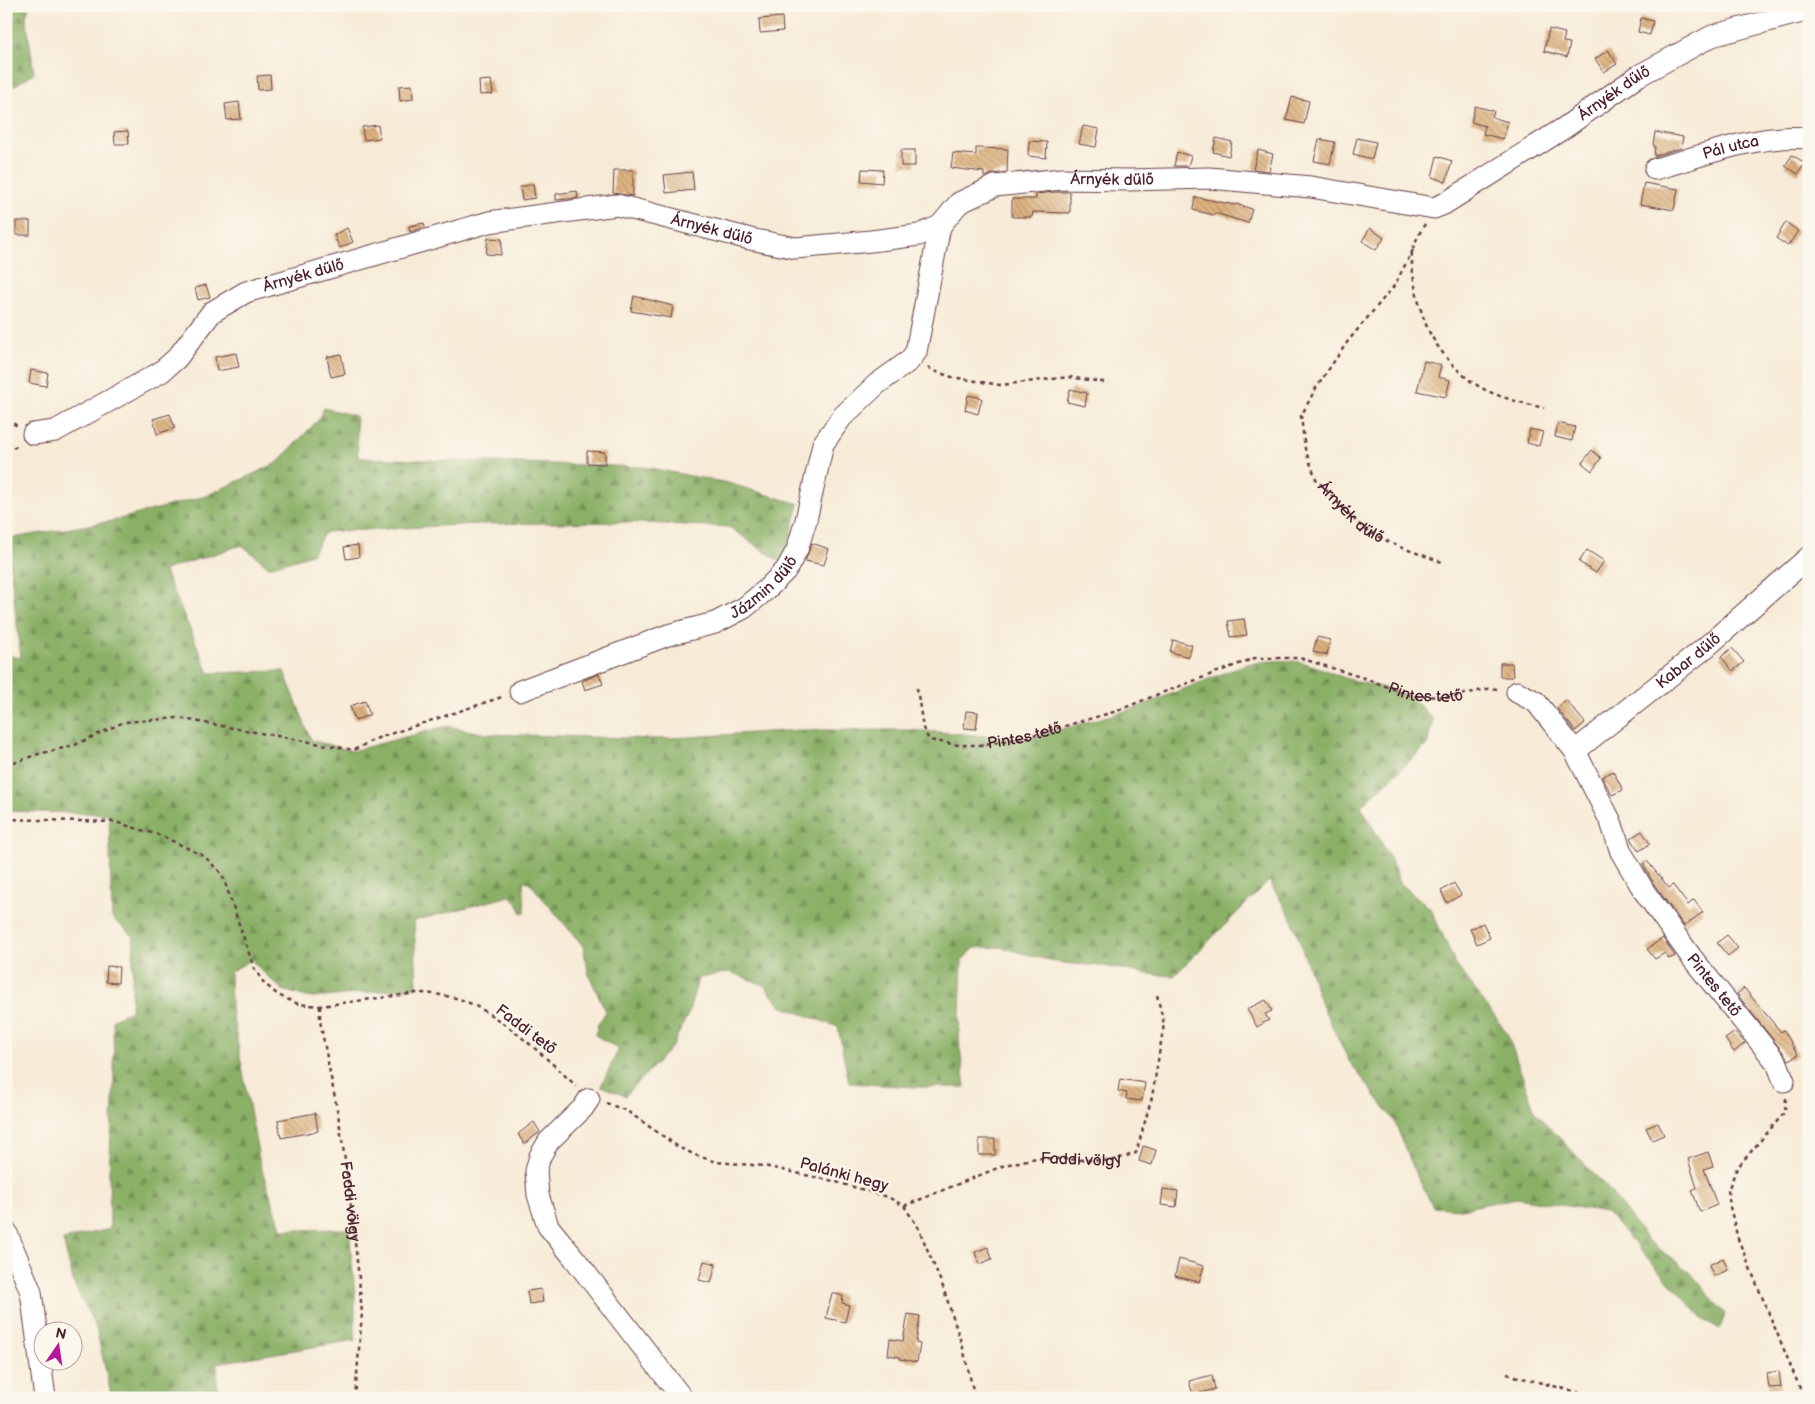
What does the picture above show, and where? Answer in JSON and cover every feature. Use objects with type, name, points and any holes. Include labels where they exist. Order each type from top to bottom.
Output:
[{"type":"street","name":"Árnyék dűlő","points":[[33,434],[55,431],[161,372],[177,358],[212,312],[246,292],[488,222],[617,205],[750,239],[796,248],[919,235],[940,226],[959,202],[994,186],[1062,179],[1209,178],[1311,187],[1434,208],[1444,204],[1564,128],[1638,76],[1712,36],[1809,10]]},
{"type":"street","name":"Pál utca","points":[[1655,170],[1731,147],[1771,138],[1809,138]]},
{"type":"street","points":[[916,352],[940,226]]},
{"type":"street","name":"Jázmin dűlő","points":[[520,691],[668,635],[715,623],[744,608],[767,590],[786,570],[797,550],[806,520],[823,444],[842,417],[877,384],[908,362],[916,352]]},
{"type":"street","name":"Kabar dűlő","points":[[1575,751],[1805,567]]},
{"type":"street","name":"Pintes tető","points":[[1517,692],[1536,702],[1575,751],[1611,822],[1621,852],[1632,872],[1692,958],[1777,1062],[1784,1081]]},
{"type":"street","points":[[589,1099],[583,1108],[549,1141],[540,1156],[536,1170],[538,1195],[548,1226],[682,1398]]},
{"type":"street","points":[[6,1231],[31,1292],[45,1398]]},
{"type":"path","name":"Árnyék dűlő","points":[[1434,208],[1394,286],[1348,341],[1316,388],[1301,416],[1305,449],[1316,479],[1341,506],[1364,529],[1397,546],[1442,562]]},
{"type":"path","name":"Árnyék dűlő","points":[[1413,250],[1412,268],[1418,298],[1431,336],[1454,367],[1473,383],[1495,395],[1544,408]]},
{"type":"path","points":[[916,352],[931,370],[952,378],[1000,385],[1069,377],[1109,383]]},
{"type":"path","name":"Pintes tető","points":[[917,688],[923,728],[929,740],[958,745],[979,745],[1023,738],[1118,711],[1255,658],[1300,658],[1412,696],[1451,697],[1492,688],[1517,692]]},
{"type":"path","points":[[6,766],[35,755],[75,745],[124,722],[178,718],[354,750],[375,739],[520,691]]},
{"type":"path","name":"Faddi tető","points":[[6,819],[115,822],[162,836],[204,856],[222,874],[254,968],[264,983],[278,995],[298,1004],[320,1006],[416,993],[429,993],[462,1000],[498,1020],[559,1069],[589,1099]]},
{"type":"path","name":"Faddi völgy","points":[[904,1206],[1005,1165],[1036,1158],[1111,1161],[1136,1153],[1152,1097],[1164,1024],[1157,995]]},
{"type":"path","name":"Faddi völgy","points":[[320,1006],[320,1021],[338,1114],[348,1180],[359,1278],[362,1313],[355,1398]]},
{"type":"path","points":[[1784,1081],[1786,1094],[1785,1112],[1737,1168],[1728,1190],[1738,1239],[1804,1398]]},
{"type":"path","name":"Palánki hegy","points":[[589,1099],[611,1104],[627,1111],[680,1148],[698,1156],[716,1162],[764,1166],[833,1181],[888,1197],[904,1206],[918,1228],[943,1287],[963,1348],[975,1398]]},
{"type":"path","points":[[1507,1374],[1576,1392],[1590,1398]]},
{"type":"green space","points":[[6,6],[29,6],[26,17],[34,73],[6,91]]},
{"type":"green space","points":[[324,408],[356,416],[358,458],[644,467],[728,483],[799,504],[783,564],[729,527],[624,522],[477,524],[325,532],[312,554],[269,567],[242,545],[164,570],[209,673],[284,671],[311,740],[352,751],[447,726],[487,734],[657,739],[799,730],[912,730],[1027,739],[1133,709],[1247,664],[1278,661],[1301,662],[1348,679],[1404,695],[1423,709],[1433,720],[1427,745],[1361,806],[1390,858],[1400,883],[1431,909],[1456,965],[1507,1033],[1535,1112],[1610,1191],[1648,1241],[1690,1272],[1725,1314],[1720,1329],[1704,1320],[1606,1212],[1516,1198],[1461,1209],[1433,1207],[1413,1167],[1394,1120],[1349,1061],[1320,1001],[1292,919],[1269,881],[1174,976],[1147,974],[1104,966],[1060,963],[1000,947],[975,948],[962,960],[959,1040],[965,1087],[917,1087],[849,1083],[838,1027],[781,1006],[764,985],[730,972],[698,978],[689,1012],[672,1047],[625,1096],[601,1086],[619,1049],[595,1035],[598,1024],[606,1012],[589,975],[583,946],[529,882],[523,881],[525,912],[522,913],[516,901],[510,896],[414,921],[417,987],[325,997],[306,997],[283,990],[251,960],[230,972],[231,1008],[260,1164],[282,1230],[349,1229],[355,1296],[355,1340],[217,1363],[217,1398],[112,1398],[96,1328],[74,1284],[63,1240],[110,1229],[109,1173],[114,1085],[113,1019],[131,1011],[134,937],[112,918],[109,814],[6,811],[6,655],[21,658],[7,539],[112,521],[206,496],[277,463],[319,419]]},
{"type":"building","points":[[782,17],[783,31],[760,33],[759,19]]},
{"type":"building","points":[[1641,18],[1653,21],[1650,35],[1638,32]]},
{"type":"building","points":[[1549,29],[1565,33],[1563,42],[1570,43],[1567,57],[1544,51]]},
{"type":"building","points":[[1608,50],[1617,64],[1604,72],[1595,59]]},
{"type":"building","points":[[270,75],[271,89],[258,90],[257,76]]},
{"type":"building","points":[[491,80],[493,94],[480,95],[479,81]]},
{"type":"building","points":[[412,85],[413,99],[400,101],[399,86]]},
{"type":"building","points":[[1292,97],[1309,101],[1304,124],[1286,120]]},
{"type":"building","points":[[239,102],[241,119],[227,120],[225,104]]},
{"type":"building","points":[[1475,106],[1494,111],[1492,117],[1508,122],[1503,139],[1483,134],[1485,126],[1471,122]]},
{"type":"building","points":[[378,125],[380,138],[364,140],[362,127]]},
{"type":"building","points":[[1083,126],[1099,129],[1096,147],[1079,144]]},
{"type":"building","points":[[128,131],[129,144],[115,144],[114,132]]},
{"type":"building","points":[[1655,132],[1683,137],[1681,148],[1654,156]]},
{"type":"building","points":[[1216,138],[1232,142],[1229,156],[1213,152]]},
{"type":"building","points":[[1357,138],[1376,142],[1372,159],[1353,154]]},
{"type":"building","points":[[1319,139],[1335,142],[1330,164],[1314,161]]},
{"type":"building","points":[[1029,141],[1047,142],[1046,158],[1028,156]]},
{"type":"building","points":[[976,148],[1008,149],[1007,172],[984,177],[984,172],[951,168],[953,153],[976,155]]},
{"type":"building","points":[[901,150],[915,150],[915,166],[901,166]]},
{"type":"building","points":[[1258,150],[1273,154],[1269,171],[1253,169]]},
{"type":"building","points":[[1177,152],[1191,156],[1188,166],[1174,166]]},
{"type":"building","points":[[1792,155],[1805,163],[1798,174],[1785,166]]},
{"type":"building","points":[[1437,156],[1452,161],[1446,182],[1432,177]]},
{"type":"building","points":[[862,169],[883,170],[882,183],[861,181]]},
{"type":"building","points":[[614,170],[633,170],[633,196],[613,193]]},
{"type":"building","points":[[692,172],[694,190],[666,193],[664,175]]},
{"type":"building","points":[[1644,183],[1678,189],[1674,210],[1640,204]]},
{"type":"building","points":[[533,184],[535,198],[522,200],[520,187]]},
{"type":"building","points":[[577,191],[578,198],[556,200],[556,194]]},
{"type":"building","points":[[1070,192],[1070,213],[1033,212],[1032,217],[1012,217],[1012,199],[1036,199],[1036,194]]},
{"type":"building","points":[[1195,197],[1236,204],[1252,209],[1248,223],[1215,213],[1214,215],[1193,210]]},
{"type":"building","points":[[16,221],[30,221],[30,235],[16,235]]},
{"type":"building","points":[[1786,222],[1798,231],[1788,246],[1776,238]]},
{"type":"building","points":[[424,223],[425,227],[410,232],[409,226]]},
{"type":"building","points":[[347,228],[353,242],[340,248],[334,235]]},
{"type":"building","points":[[1370,228],[1384,238],[1376,250],[1362,241]]},
{"type":"building","points":[[488,238],[502,239],[501,255],[486,254]]},
{"type":"building","points":[[206,285],[210,297],[198,300],[195,288]]},
{"type":"building","points":[[634,296],[673,306],[671,318],[631,311]]},
{"type":"building","points":[[236,353],[239,367],[217,371],[215,357]]},
{"type":"building","points":[[341,354],[345,374],[331,377],[327,357]]},
{"type":"building","points":[[1424,361],[1441,365],[1438,377],[1450,380],[1446,397],[1417,391]]},
{"type":"building","points":[[31,370],[48,373],[46,386],[29,383]]},
{"type":"building","points":[[1070,389],[1087,393],[1085,406],[1067,402]]},
{"type":"building","points":[[968,395],[982,398],[978,414],[965,410]]},
{"type":"building","points":[[170,414],[175,428],[157,434],[153,419]]},
{"type":"building","points":[[1558,423],[1575,427],[1572,441],[1555,437]]},
{"type":"building","points":[[1530,429],[1543,432],[1539,446],[1527,443]]},
{"type":"building","points":[[1592,450],[1601,458],[1592,471],[1582,463]]},
{"type":"building","points":[[587,451],[605,452],[605,464],[587,463]]},
{"type":"building","points":[[812,543],[829,549],[824,565],[805,561]]},
{"type":"building","points":[[358,545],[359,557],[346,559],[344,547]]},
{"type":"building","points":[[1587,550],[1604,561],[1596,573],[1579,562]]},
{"type":"building","points":[[1244,619],[1247,635],[1231,637],[1228,621]]},
{"type":"building","points":[[1317,637],[1330,640],[1327,655],[1313,652]]},
{"type":"building","points":[[1173,640],[1192,645],[1189,657],[1170,652]]},
{"type":"building","points":[[1732,648],[1744,662],[1733,671],[1721,657]]},
{"type":"building","points":[[1500,663],[1512,663],[1513,677],[1500,677]]},
{"type":"building","points":[[599,674],[603,684],[585,690],[582,681]]},
{"type":"building","points":[[1566,700],[1585,723],[1575,731],[1557,708]]},
{"type":"building","points":[[365,701],[370,715],[355,720],[350,706]]},
{"type":"building","points":[[966,711],[978,712],[976,729],[964,728]]},
{"type":"building","points":[[1613,771],[1623,790],[1612,795],[1602,777]]},
{"type":"building","points":[[1642,831],[1650,844],[1639,851],[1631,838]]},
{"type":"building","points":[[1647,861],[1669,888],[1673,885],[1688,905],[1694,900],[1703,912],[1684,926],[1654,884],[1643,864]]},
{"type":"building","points":[[1454,883],[1461,895],[1447,903],[1441,891]]},
{"type":"building","points":[[1483,923],[1490,938],[1477,944],[1470,929]]},
{"type":"building","points":[[1727,935],[1738,948],[1728,956],[1717,943]]},
{"type":"building","points":[[1663,938],[1675,956],[1669,959],[1665,953],[1655,959],[1647,949]]},
{"type":"building","points":[[107,966],[119,967],[118,983],[106,982]]},
{"type":"building","points":[[1744,988],[1781,1032],[1784,1030],[1798,1055],[1789,1060],[1737,994]]},
{"type":"building","points":[[1266,1000],[1272,1011],[1265,1014],[1269,1020],[1257,1027],[1247,1009]]},
{"type":"building","points":[[1735,1032],[1745,1043],[1734,1052],[1725,1039]]},
{"type":"building","points":[[1120,1079],[1145,1083],[1142,1101],[1126,1099],[1127,1093],[1118,1091]]},
{"type":"building","points":[[315,1113],[318,1131],[281,1138],[278,1120]]},
{"type":"building","points":[[534,1122],[540,1132],[524,1144],[518,1134]]},
{"type":"building","points":[[1658,1123],[1664,1135],[1652,1140],[1646,1128]]},
{"type":"building","points":[[979,1139],[995,1139],[995,1155],[979,1155]]},
{"type":"building","points":[[1143,1146],[1156,1150],[1152,1165],[1139,1161]]},
{"type":"building","points":[[1708,1152],[1713,1166],[1704,1169],[1717,1205],[1700,1212],[1692,1190],[1697,1188],[1688,1159]]},
{"type":"building","points":[[1163,1189],[1178,1191],[1176,1207],[1161,1205]]},
{"type":"building","points":[[988,1247],[992,1259],[979,1264],[975,1252]]},
{"type":"building","points":[[1723,1258],[1728,1270],[1714,1276],[1709,1265]]},
{"type":"building","points":[[1179,1259],[1204,1266],[1199,1282],[1175,1276]]},
{"type":"building","points":[[704,1261],[716,1264],[711,1283],[699,1280]]},
{"type":"building","points":[[541,1289],[543,1302],[529,1304],[527,1291]]},
{"type":"building","points":[[832,1293],[843,1296],[842,1303],[849,1305],[845,1322],[826,1318]]},
{"type":"building","points":[[908,1314],[920,1316],[916,1343],[920,1344],[917,1362],[888,1355],[890,1339],[903,1341]]},
{"type":"building","points":[[1779,1371],[1781,1387],[1769,1388],[1767,1373]]},
{"type":"building","points":[[1212,1375],[1215,1389],[1193,1395],[1189,1381]]}]
